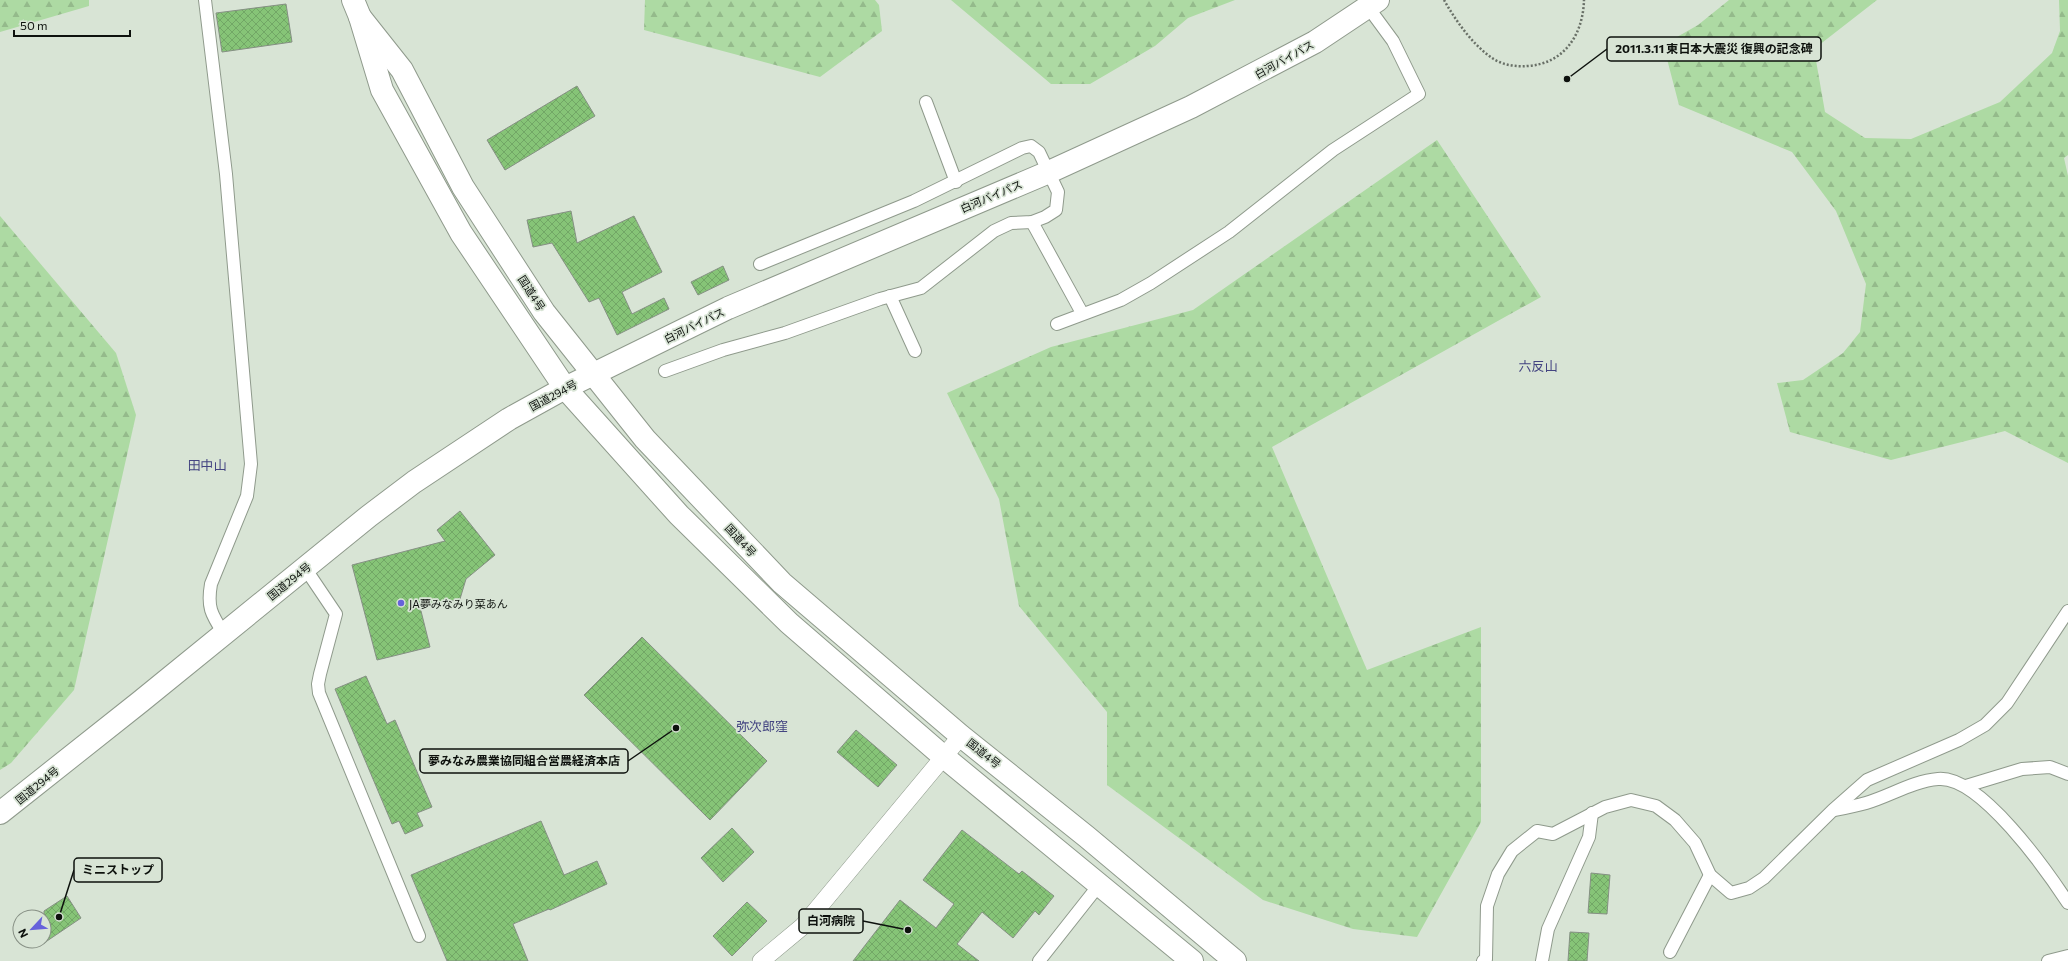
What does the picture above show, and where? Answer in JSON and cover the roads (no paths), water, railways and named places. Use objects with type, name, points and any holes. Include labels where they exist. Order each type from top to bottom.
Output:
[{"type":"highway","name":"白河バイパス","points":[[595,374],[728,308],[1049,172],[1252,76],[1314,42],[1373,4]]},
{"type":"highway","name":"国道4号","points":[[357,8],[402,70],[464,187],[544,312],[595,374],[645,439],[782,583],[962,736],[1087,837],[1235,961]]},
{"type":"highway","name":"国道4号","points":[[357,8],[382,90],[389,104],[461,233],[565,388],[679,514],[789,623],[944,757],[1192,961]]},
{"type":"highway","name":"国道294号","points":[[0,813],[414,482],[509,419],[565,388],[595,374]]},
{"type":"street","points":[[205,0],[226,174],[251,464],[247,496],[211,584],[209,597],[210,613],[224,634]]},
{"type":"street","points":[[1057,324],[1082,313],[1121,300],[1151,283],[1229,232],[1333,150],[1419,94],[1373,4]]},
{"type":"street","points":[[926,102],[956,182]]},
{"type":"street","points":[[666,371],[723,350],[785,333],[890,296],[921,288],[994,231],[1011,223],[1032,222],[1045,217],[1056,210],[1058,192],[1039,152],[1031,146],[1022,148],[956,182],[760,264]]},
{"type":"street","points":[[1032,222],[1082,313]]},
{"type":"street","points":[[890,296],[915,351]]},
{"type":"street","points":[[305,568],[336,614],[320,674],[318,684],[319,693],[419,936]]},
{"type":"street","points":[[1483,961],[1486,959],[1487,906],[1498,874],[1512,851],[1537,830],[1553,834],[1605,807],[1631,800],[1656,806],[1675,820],[1695,843],[1710,875],[1731,893],[1749,888],[1764,878],[1833,810],[1867,780],[1958,740],[1985,725],[2007,703],[2068,611]]},
{"type":"street","points":[[760,961],[803,926],[962,736]]},
{"type":"street","points":[[1966,786],[2022,769],[2050,767],[2068,774]]},
{"type":"street","points":[[1833,810],[1867,803],[1924,781],[1940,778],[1966,786],[2013,829],[2051,877],[2068,903]]},
{"type":"street","points":[[1542,961],[1548,929],[1589,837],[1592,813]]},
{"type":"street","points":[[1670,952],[1710,875]]},
{"type":"street","points":[[1039,961],[1099,885]]},
{"type":"street","points":[[2048,961],[2068,956]]},
{"type":"place","name":"2011.3.11 東日本大震災 復興の記念碑","points":[[1567,79]]},
{"type":"place","name":"JA夢みなみり菜あん","points":[[401,603]]},
{"type":"place","name":"夢みなみ農業協同組合営農経済本店","points":[[676,728]]},
{"type":"place","name":"ミニストップ","points":[[59,917]]},
{"type":"place","name":"白河病院","points":[[908,930]]},
{"type":"district","name":"六反山","points":[[1538,366]]},
{"type":"district","name":"田中山","points":[[207,465]]},
{"type":"district","name":"弥次郎窪","points":[[762,726]]}]
